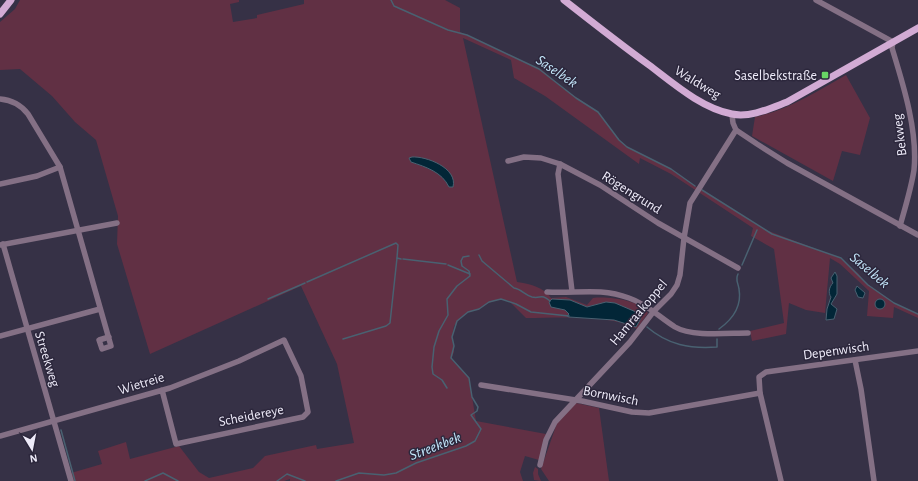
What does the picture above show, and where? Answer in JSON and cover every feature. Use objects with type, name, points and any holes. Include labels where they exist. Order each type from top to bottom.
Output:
[{"type":"main road","points":[[0,14],[11,0]]},
{"type":"main road","name":"Waldweg","points":[[564,0],[677,86],[710,107],[732,114],[747,114],[768,110],[787,102],[918,28]]},
{"type":"street","points":[[816,0],[892,42]]},
{"type":"street","name":"Bekweg","points":[[892,42],[892,48],[904,90],[915,144],[913,174],[900,226]]},
{"type":"street","points":[[0,99],[10,100],[23,107],[60,167],[108,337]]},
{"type":"street","points":[[732,114],[733,123],[736,130],[787,163],[918,235]]},
{"type":"street","name":"Hamraakoppel","points":[[540,465],[546,440],[552,426],[574,400],[630,342],[654,311],[671,294],[677,285],[680,275],[690,203],[736,130]]},
{"type":"street","name":"Rögengrund","points":[[508,161],[524,157],[541,158],[560,164],[600,185],[684,238],[738,268]]},
{"type":"street","points":[[560,164],[558,174],[572,291]]},
{"type":"street","points":[[0,184],[31,177],[60,167]]},
{"type":"street","points":[[2,245],[117,223]]},
{"type":"street","name":"Streekweg","points":[[2,245],[71,481]]},
{"type":"street","points":[[547,292],[601,291],[629,298],[654,311],[675,327],[686,331],[748,333]]},
{"type":"street","points":[[0,336],[100,309]]},
{"type":"street","name":"Wietreie","points":[[0,436],[162,390],[239,361],[284,340]]},
{"type":"street","name":"Scheidereye","points":[[162,390],[176,444],[303,417],[308,412],[301,376],[284,340]]},
{"type":"street","name":"Depenwisch","points":[[760,393],[759,377],[766,372],[918,351]]},
{"type":"street","points":[[855,360],[861,389],[874,481]]},
{"type":"street","name":"Bornwisch","points":[[481,385],[574,400],[632,412],[649,413],[760,393]]},
{"type":"street","points":[[760,393],[781,481]]},
{"type":"shaded area","points":[[20,0],[239,0],[239,2],[230,4],[233,22],[257,18],[257,15],[304,4],[304,0],[445,0],[460,8],[460,32],[542,70],[561,87],[598,112],[619,140],[629,148],[671,169],[695,186],[766,230],[840,258],[858,273],[866,283],[894,303],[918,314],[918,318],[894,307],[893,318],[867,316],[869,291],[840,264],[830,258],[825,313],[806,310],[789,303],[786,334],[752,341],[750,331],[784,323],[774,249],[751,236],[753,228],[671,174],[640,158],[639,164],[545,96],[514,78],[511,60],[463,38],[517,282],[532,285],[541,289],[551,298],[566,297],[587,305],[593,298],[615,298],[638,305],[648,313],[637,329],[626,324],[599,319],[614,320],[637,326],[641,318],[630,310],[616,305],[601,304],[587,307],[570,300],[552,299],[570,313],[569,317],[581,318],[526,318],[509,301],[501,299],[488,303],[479,309],[468,312],[460,318],[454,326],[452,337],[454,352],[451,359],[469,378],[476,421],[546,434],[539,460],[525,456],[520,472],[523,481],[290,481],[290,479],[284,481],[73,481],[71,473],[102,464],[98,451],[126,442],[130,459],[179,446],[199,472],[209,478],[253,468],[265,456],[316,445],[317,449],[354,443],[337,364],[301,286],[150,354],[117,244],[118,216],[96,140],[75,122],[52,96],[20,69],[0,70],[0,22],[15,9]]},
{"type":"shaded area","points":[[846,75],[870,118],[860,155],[842,151],[833,181],[752,136],[755,117],[791,105]]},
{"type":"shaded area","points":[[576,403],[599,408],[609,481],[549,481],[541,469],[557,423]]},
{"type":"shaded area","points":[[535,467],[538,469],[538,474],[541,481],[534,480],[533,473]]},
{"type":"water","points":[[418,157],[440,164],[451,174],[453,187],[449,187],[442,177],[433,171],[411,162],[409,158]]},
{"type":"water","points":[[835,272],[837,276],[837,294],[831,304],[837,309],[834,319],[826,320],[827,309],[831,297],[829,290],[833,283],[831,278]]},
{"type":"water","points":[[857,286],[865,293],[863,298],[858,297],[855,290]]},
{"type":"water","points":[[552,299],[570,300],[587,307],[606,302],[615,303],[636,312],[641,318],[636,327],[614,320],[569,317],[567,316],[569,314],[565,310],[551,307],[549,302]]},
{"type":"water","points":[[878,299],[882,299],[884,300],[884,308],[878,309],[875,306],[875,302]]},
{"type":"waterway","name":"Saselbek","points":[[391,0],[394,6],[448,30],[467,35],[539,69],[576,98],[598,112],[619,140],[627,147],[671,169],[695,186]]},
{"type":"waterway","name":"Saselbek","points":[[702,190],[772,234],[841,258],[868,285],[894,303],[918,314]]},
{"type":"waterway","name":"Streekbek","points":[[742,265],[757,230]]},
{"type":"waterway","points":[[307,282],[396,243],[398,245],[397,258]]},
{"type":"waterway","points":[[479,255],[482,261],[514,288],[532,297],[543,297],[550,301]]},
{"type":"waterway","points":[[447,388],[442,380],[433,374],[432,367],[434,347],[439,331],[448,315],[447,299],[457,286],[470,276],[469,271],[462,266],[461,261],[463,257],[469,256]]},
{"type":"waterway","points":[[343,339],[386,326],[390,323],[397,258],[401,259]]},
{"type":"waterway","points":[[403,259],[446,264]]},
{"type":"waterway","points":[[448,265],[470,274]]},
{"type":"waterway","name":"Streekbek","points":[[719,329],[728,321],[738,306],[740,295],[737,280],[738,274]]},
{"type":"waterway","points":[[268,299],[305,283]]},
{"type":"waterway","name":"Streekbek","points":[[336,481],[359,473],[384,475],[396,473],[416,463],[466,446],[475,441],[481,429],[471,415],[477,411],[478,407],[472,397],[469,378],[451,358],[454,346],[452,337],[457,321],[468,312],[479,309],[489,302],[501,299],[516,304],[531,312],[569,316]]},
{"type":"waterway","name":"Streekbek","points":[[647,327],[671,342],[689,346],[717,347],[717,339]]},
{"type":"waterway","name":"Streekbek","points":[[61,430],[75,481]]},
{"type":"waterway","name":"Streekbek","points":[[145,481],[163,473],[178,481]]},
{"type":"waterway","name":"Streekbek","points":[[277,481],[287,474],[305,481]]},
{"type":"place","name":"Saselbekstraße","points":[[825,75]]}]
